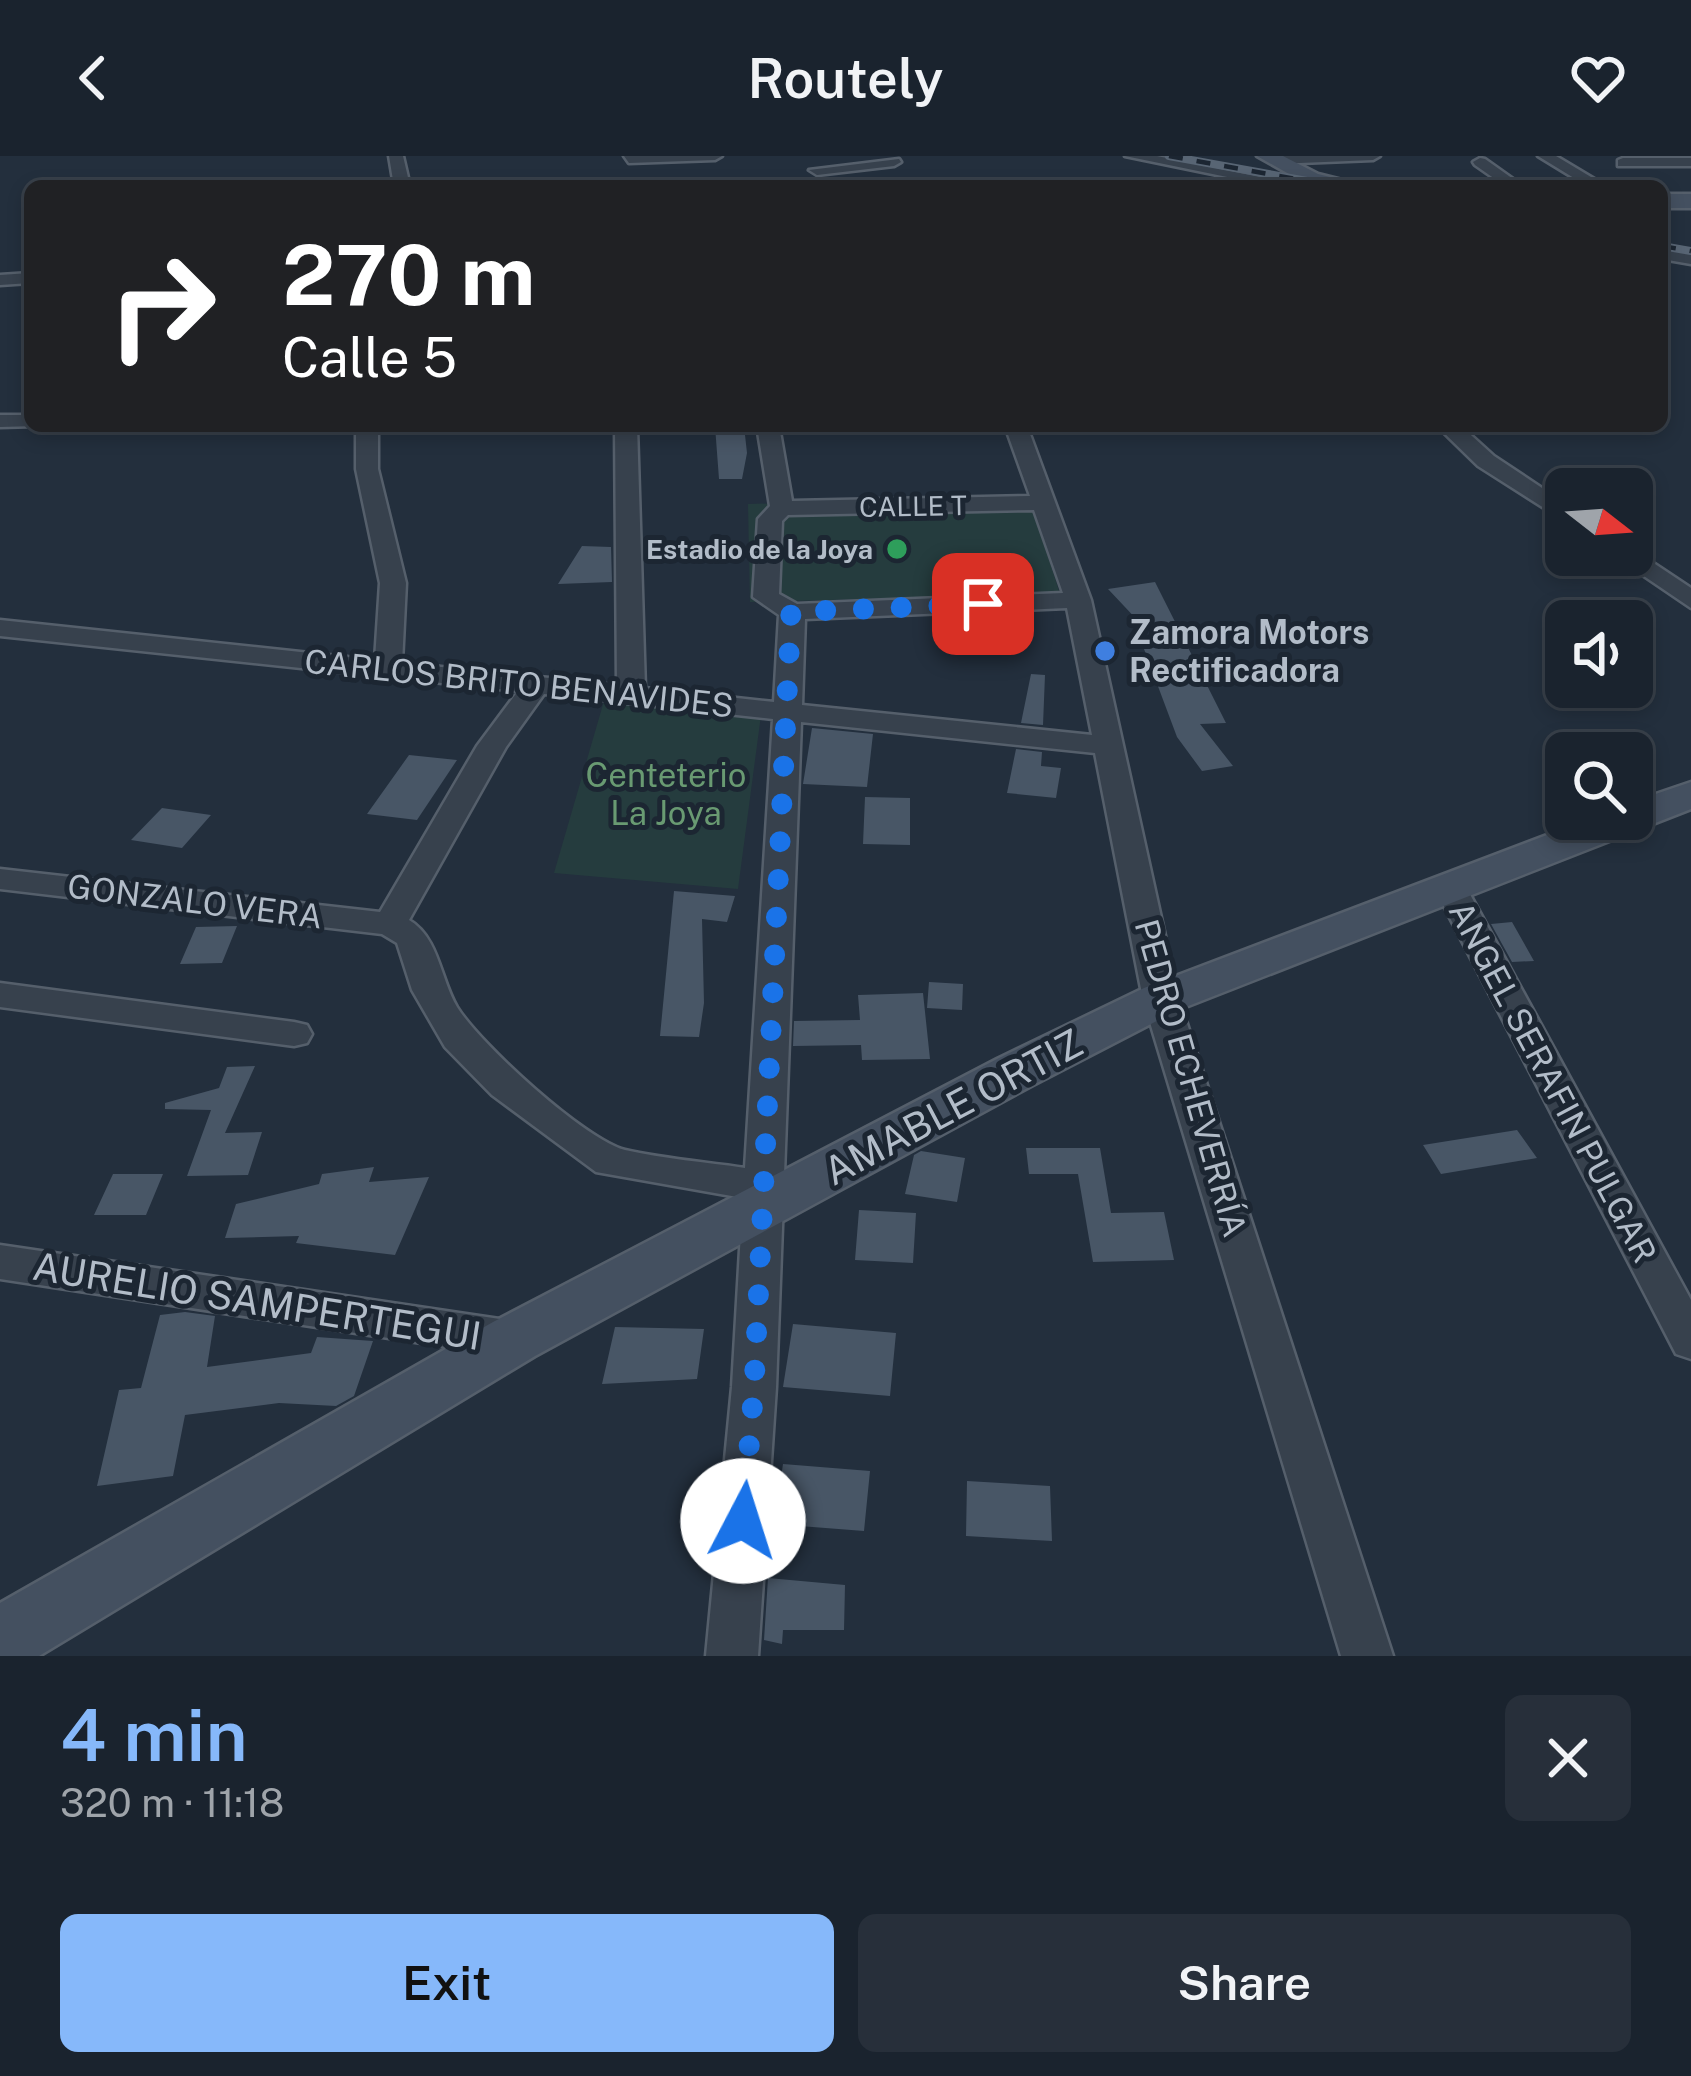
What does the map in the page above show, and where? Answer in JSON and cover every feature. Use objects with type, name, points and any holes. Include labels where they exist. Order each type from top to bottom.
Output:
[{"type":"street","points":[[631,163],[715,156]]},
{"type":"street","points":[[1132,156],[1285,180]]},
{"type":"street","points":[[1182,156],[1290,180]]},
{"type":"street","points":[[1271,158],[1373,156]]},
{"type":"street","points":[[1545,156],[1587,180]]},
{"type":"street","points":[[1271,158],[1300,180]]},
{"type":"street","points":[[831,180],[812,166],[893,162]]},
{"type":"street","points":[[1480,162],[1506,180]]},
{"type":"street","points":[[1623,163],[1691,162]]},
{"type":"street","points":[[367,432],[367,469],[393,583],[388,667]]},
{"type":"street","points":[[626,432],[631,692]]},
{"type":"street","points":[[769,432],[782,508],[770,519],[766,597],[791,612],[1078,600]]},
{"type":"street","name":"PEDRO ECHEVERRÍA","points":[[1018,432],[1078,600],[1161,999],[1367,1656]]},
{"type":"street","points":[[1455,432],[1545,501]]},
{"type":"street","name":"CALLE T","points":[[782,508],[1045,503]]},
{"type":"street","points":[[1653,574],[1691,600]]},
{"type":"street","points":[[732,1656],[754,1387],[791,612]]},
{"type":"street","name":"CARLOS BRITO BENAVIDES","points":[[0,628],[1109,746]]},
{"type":"street","points":[[538,682],[492,746],[390,924],[412,937],[430,990],[458,1038],[505,1086],[610,1162],[763,1197]]},
{"type":"street","name":"AMABLE ORTIZ","points":[[1653,809],[1691,794]]},
{"type":"street","name":"AMABLE ORTIZ","points":[[0,1641],[763,1197],[1161,999],[1572,840]]},
{"type":"street","name":"GONZALO VERA","points":[[0,879],[390,924]]},
{"type":"street","name":"ANGEL SERAFIN PULGAR","points":[[1450,887],[1691,1341]]},
{"type":"street","points":[[0,995],[294,1034]]},
{"type":"street","name":"AURELIO SAMPERTEGUI","points":[[0,1262],[514,1339]]},
{"type":"green space","name":"Estadio de la Joya","points":[[1029,497],[1060,594],[750,602],[748,504]]},
{"type":"green space","name":"Centeterio La Joya","points":[[604,701],[761,715],[738,889],[554,873]]},
{"type":"building","points":[[715,432],[745,432],[742,479],[719,479]]},
{"type":"building","points":[[582,546],[611,547],[612,582],[558,584]]},
{"type":"building","points":[[1155,582],[1226,723],[1200,724],[1233,766],[1202,771],[1177,737],[1141,641],[1156,640],[1108,589]]},
{"type":"building","points":[[1031,674],[1045,675],[1043,725],[1021,723]]},
{"type":"building","points":[[812,728],[873,734],[867,787],[803,784]]},
{"type":"building","points":[[1016,749],[1042,752],[1041,766],[1061,768],[1056,798],[1007,793]]},
{"type":"building","points":[[409,755],[457,760],[417,820],[367,814]]},
{"type":"building","points":[[865,797],[910,798],[910,845],[863,844]]},
{"type":"building","points":[[162,808],[211,815],[182,848],[131,840]]},
{"type":"building","points":[[674,891],[735,896],[727,922],[702,919],[704,1003],[699,1037],[660,1036]]},
{"type":"building","points":[[1512,922],[1534,961],[1512,962],[1491,924]]},
{"type":"building","points":[[237,926],[222,963],[180,964],[196,927]]},
{"type":"building","points":[[929,982],[963,984],[962,1010],[927,1008]]},
{"type":"building","points":[[923,993],[930,1059],[862,1060],[861,1045],[793,1046],[794,1021],[860,1020],[858,995]]},
{"type":"building","points":[[255,1066],[225,1133],[262,1132],[248,1175],[187,1176],[211,1110],[165,1109],[165,1103],[219,1088],[227,1067]]},
{"type":"building","points":[[1517,1130],[1537,1158],[1441,1174],[1423,1145]]},
{"type":"building","points":[[1026,1148],[1100,1148],[1111,1213],[1164,1212],[1174,1260],[1093,1262],[1078,1174],[1029,1174]]},
{"type":"building","points":[[921,1151],[965,1158],[957,1202],[905,1194],[914,1155]]},
{"type":"building","points":[[374,1167],[369,1182],[429,1177],[395,1255],[296,1243],[299,1236],[225,1238],[236,1204],[319,1184],[322,1174]]},
{"type":"building","points":[[113,1174],[163,1174],[146,1215],[94,1215]]},
{"type":"building","points":[[859,1210],[916,1213],[913,1263],[855,1260]]},
{"type":"building","points":[[160,1315],[215,1316],[207,1367],[311,1353],[317,1337],[373,1341],[354,1396],[336,1406],[279,1403],[185,1415],[173,1476],[97,1486],[119,1390],[141,1388]]},
{"type":"building","points":[[793,1324],[896,1333],[890,1396],[783,1387]]},
{"type":"building","points":[[615,1327],[704,1329],[697,1379],[602,1384]]},
{"type":"building","points":[[783,1464],[870,1471],[864,1531],[774,1524]]},
{"type":"building","points":[[967,1481],[1050,1486],[1052,1541],[966,1536]]},
{"type":"building","points":[[768,1578],[845,1585],[844,1630],[783,1630],[782,1644],[764,1640]]},
{"type":"railway","points":[[1169,156],[1302,180]]},
{"type":"railway","points":[[1668,247],[1691,251]]},
{"type":"place","name":"Estadio de la Joya","points":[[897,549]]},
{"type":"place","name":"Zamora Motors Rectificadora","points":[[1105,651]]},
{"type":"route","points":[[743,1521],[754,1387],[791,612],[983,604]]}]
